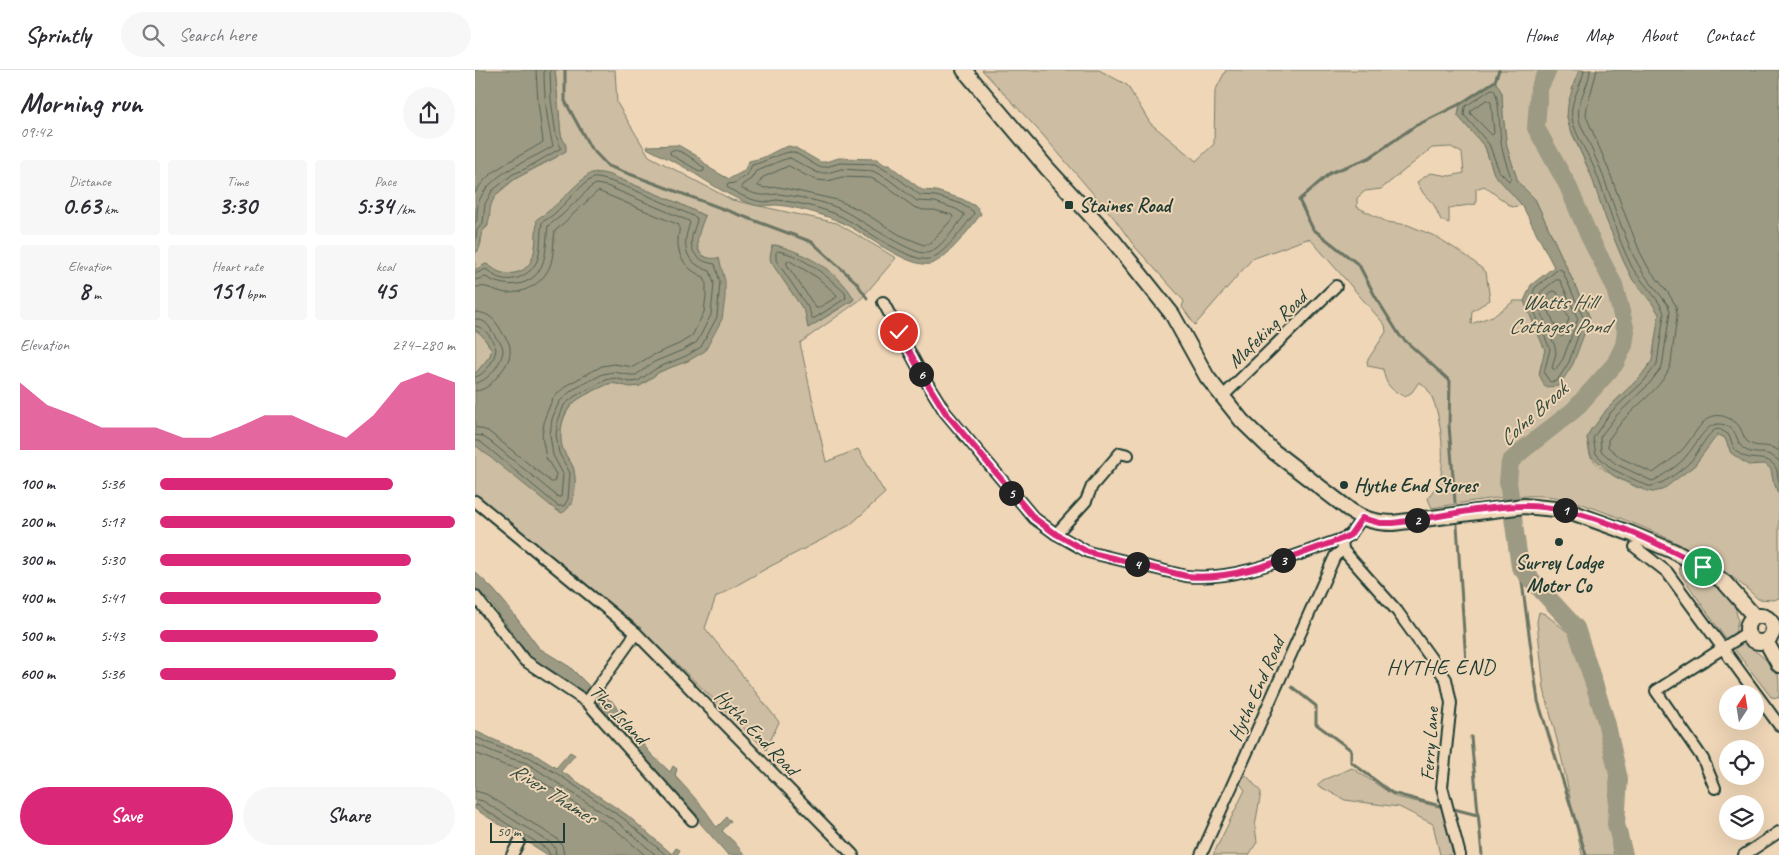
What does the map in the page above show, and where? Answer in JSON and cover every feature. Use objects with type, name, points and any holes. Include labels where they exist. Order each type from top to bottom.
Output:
[{"type":"main road","points":[[964,70],[1035,154],[1113,240],[1172,314],[1207,377],[1243,421],[1273,450],[1362,518],[1380,523],[1393,523],[1524,506],[1547,507],[1581,514],[1673,551],[1703,567],[1725,583],[1755,616]]},
{"type":"main road","points":[[1755,616],[1775,619],[1774,631],[1767,640],[1757,642],[1753,640],[1748,632],[1748,623],[1755,616]]},
{"type":"main road","points":[[1767,640],[1779,665]]},
{"type":"street","name":"Mafeking Road","points":[[1222,397],[1336,286]]},
{"type":"street","points":[[883,302],[921,373],[945,412],[1031,515],[1056,534],[1088,552],[1186,576],[1202,578],[1258,568],[1342,545]]},
{"type":"street","points":[[1056,534],[1086,501],[1091,486],[1120,453],[1128,455]]},
{"type":"street","name":"Hythe End Road","points":[[475,500],[636,633],[853,855]]},
{"type":"street","name":"Hythe End Road","points":[[1201,855],[1335,556],[1362,518]]},
{"type":"street","name":"Ferry Lane","points":[[1342,545],[1397,612],[1446,679],[1451,703],[1442,786],[1460,855]]},
{"type":"street","points":[[1635,548],[1667,572],[1779,725]]},
{"type":"street","name":"The Island","points":[[475,596],[524,660],[587,702],[692,820]]},
{"type":"street","points":[[1715,788],[1703,759],[1656,691],[1748,632]]},
{"type":"street","points":[[587,702],[636,633]]},
{"type":"street","points":[[1743,855],[1779,832]]},
{"type":"street","points":[[512,855],[519,842]]},
{"type":"shaded area","points":[[555,70],[615,70],[617,103],[649,156],[732,200],[837,223],[896,258],[860,300],[800,343],[826,462],[858,449],[885,493],[850,525],[716,597],[705,628],[779,722],[766,750],[674,661],[475,493],[475,445],[572,505],[575,483],[574,470],[563,450],[561,430],[565,416],[572,405],[577,400],[608,384],[642,385],[658,373],[688,360],[702,351],[708,345],[711,338],[710,259],[701,254],[697,244],[699,230],[705,216],[610,175],[595,172],[584,178],[554,208],[537,220],[534,252],[532,259],[523,270],[507,274],[497,271],[486,264],[475,270],[475,253],[478,251],[481,243],[482,232],[488,226],[489,206],[496,195],[515,179],[557,157],[566,146],[561,135]],"holes":[[[772,246],[785,248],[809,258],[831,273],[849,290],[854,300],[808,328],[805,312],[771,262]]]},
{"type":"shaded area","points":[[982,70],[1099,70],[1127,85],[1150,123],[1196,161],[1214,144],[1215,91],[1226,70],[1579,70],[1574,83],[1567,117],[1569,127],[1591,175],[1623,260],[1633,280],[1659,314],[1652,361],[1640,377],[1607,409],[1587,438],[1590,455],[1610,474],[1638,488],[1653,492],[1694,466],[1717,434],[1725,438],[1731,453],[1765,464],[1771,469],[1779,495],[1779,598],[1774,600],[1758,599],[1724,571],[1686,548],[1645,528],[1568,500],[1545,496],[1517,496],[1432,508],[1428,499],[1439,481],[1442,469],[1442,442],[1437,411],[1432,398],[1426,388],[1419,382],[1412,392],[1405,397],[1389,386],[1383,369],[1368,366],[1367,361],[1386,332],[1385,325],[1311,240],[1307,239],[1252,259],[1195,325],[1182,307],[1184,301],[1135,247],[1114,218],[1042,134]],"holes":[[[1495,81],[1502,93],[1507,147],[1518,182],[1535,199],[1590,318],[1539,374],[1545,350],[1524,301],[1514,301],[1495,315],[1471,324],[1472,311],[1490,300],[1486,272],[1468,257],[1437,237],[1408,225],[1387,222],[1357,207],[1357,198],[1365,191],[1381,189],[1432,148],[1451,147],[1462,153],[1464,173],[1450,176],[1430,173],[1417,182],[1423,193],[1434,205],[1441,220],[1449,223],[1449,208],[1476,204],[1476,189],[1484,186],[1512,207],[1522,205],[1494,174],[1485,147],[1458,116],[1460,104]]]},
{"type":"shaded area","points":[[475,330],[492,349],[490,356],[475,374]]},
{"type":"shaded area","points":[[1679,559],[1717,582],[1735,606],[1738,620],[1735,634],[1727,641],[1680,573]]},
{"type":"shaded area","points":[[1539,612],[1545,614],[1577,641],[1587,660],[1609,747],[1612,846],[1614,855],[1582,855],[1563,764],[1544,689],[1537,622]]},
{"type":"shaded area","points":[[1742,643],[1746,645],[1776,670],[1778,674],[1779,698],[1771,697],[1764,685],[1762,685],[1734,647]]},
{"type":"shaded area","points":[[1352,768],[1396,797],[1449,809],[1464,855],[1440,855],[1433,824],[1399,807],[1345,800],[1317,785],[1323,780]]},
{"type":"shaded area","points":[[1246,775],[1261,792],[1255,826],[1257,842],[1249,855],[1213,855],[1245,790],[1239,782]]},
{"type":"water","points":[[475,70],[555,70],[561,135],[566,151],[517,178],[500,190],[493,201],[487,227],[482,232],[480,246],[475,253]]},
{"type":"water","points":[[1579,70],[1779,70],[1779,495],[1771,469],[1765,464],[1748,465],[1731,453],[1725,438],[1718,434],[1694,466],[1662,490],[1653,492],[1614,476],[1591,456],[1587,438],[1591,429],[1607,409],[1640,377],[1652,361],[1659,314],[1633,280],[1623,260],[1591,175],[1570,127],[1567,117],[1568,104]]},
{"type":"water","name":"Watts Hill Cottages Pond","points":[[1495,81],[1502,93],[1507,147],[1518,182],[1535,199],[1590,318],[1573,364],[1559,386],[1545,387],[1539,374],[1545,350],[1524,301],[1531,285],[1554,267],[1522,205],[1494,174],[1485,147],[1458,116],[1460,104]]},
{"type":"water","points":[[678,145],[697,156],[711,169],[729,179],[744,171],[749,161],[762,158],[789,146],[820,162],[839,158],[877,159],[885,165],[889,165],[922,190],[936,191],[962,199],[977,207],[981,214],[958,243],[943,257],[930,264],[922,264],[900,256],[849,226],[824,216],[793,207],[776,205],[757,206],[744,202],[647,148],[648,146]]},
{"type":"water","points":[[591,173],[610,175],[705,216],[697,245],[702,256],[719,258],[725,281],[725,297],[722,319],[705,351],[688,361],[659,372],[640,386],[630,387],[613,383],[608,384],[581,397],[568,409],[563,419],[561,443],[565,454],[572,464],[575,488],[570,506],[562,513],[475,445],[475,374],[490,356],[492,349],[475,330],[475,270],[486,264],[497,271],[507,274],[523,270],[532,259],[534,252],[537,219]]},
{"type":"water","points":[[775,245],[798,253],[820,264],[840,280],[854,299],[808,328],[805,312],[771,262],[772,246]]},
{"type":"water","points":[[475,572],[506,604],[539,648],[570,667],[596,693],[612,701],[651,754],[670,772],[673,766],[677,769],[675,776],[705,810],[717,827],[727,817],[731,821],[722,831],[745,855],[728,855],[700,823],[700,820],[688,810],[590,696],[530,657],[491,603],[475,587]]},
{"type":"water","name":"River Thames","points":[[475,731],[510,747],[531,752],[556,768],[570,752],[575,755],[561,771],[627,815],[672,854],[676,848],[680,850],[677,855],[548,855],[475,809]]},
{"type":"waterway","points":[[565,70],[565,101],[590,147],[608,166],[812,242],[856,282],[867,298]]},
{"type":"waterway","points":[[1455,502],[1449,425],[1450,381],[1400,336],[1375,296],[1359,265],[1313,229],[1299,200],[1330,173],[1369,158],[1415,126],[1460,104],[1495,81],[1499,70]]},
{"type":"waterway","name":"Colne Brook","points":[[1548,70],[1539,88],[1536,128],[1568,186],[1589,236],[1614,285],[1626,331],[1624,345],[1615,364],[1574,410],[1510,462],[1508,482],[1520,567],[1576,628],[1606,721],[1619,779],[1616,824],[1624,855]]},
{"type":"waterway","points":[[1457,525],[1466,663]]},
{"type":"waterway","points":[[1520,567],[1538,701],[1586,855]]},
{"type":"waterway","points":[[1292,687],[1316,706],[1316,724],[1351,750],[1351,762],[1392,793],[1444,807]]},
{"type":"waterway","points":[[1471,737],[1482,855]]},
{"type":"waterway","points":[[1450,808],[1477,815]]},
{"type":"place","name":"Staines Road","points":[[1069,205]]},
{"type":"place","name":"Hythe End Stores","points":[[1344,485]]},
{"type":"place","name":"Surrey Lodge Motor Co","points":[[1559,542]]},
{"type":"district","name":"HYTHE END","points":[[1441,666]]},
{"type":"route","points":[[899,332],[945,412],[1011,492],[1034,518],[1056,534],[1088,552],[1186,576],[1202,578],[1258,568],[1342,539],[1350,535],[1362,518],[1380,523],[1393,523],[1524,506],[1547,507],[1581,514],[1673,551],[1703,567]]}]
